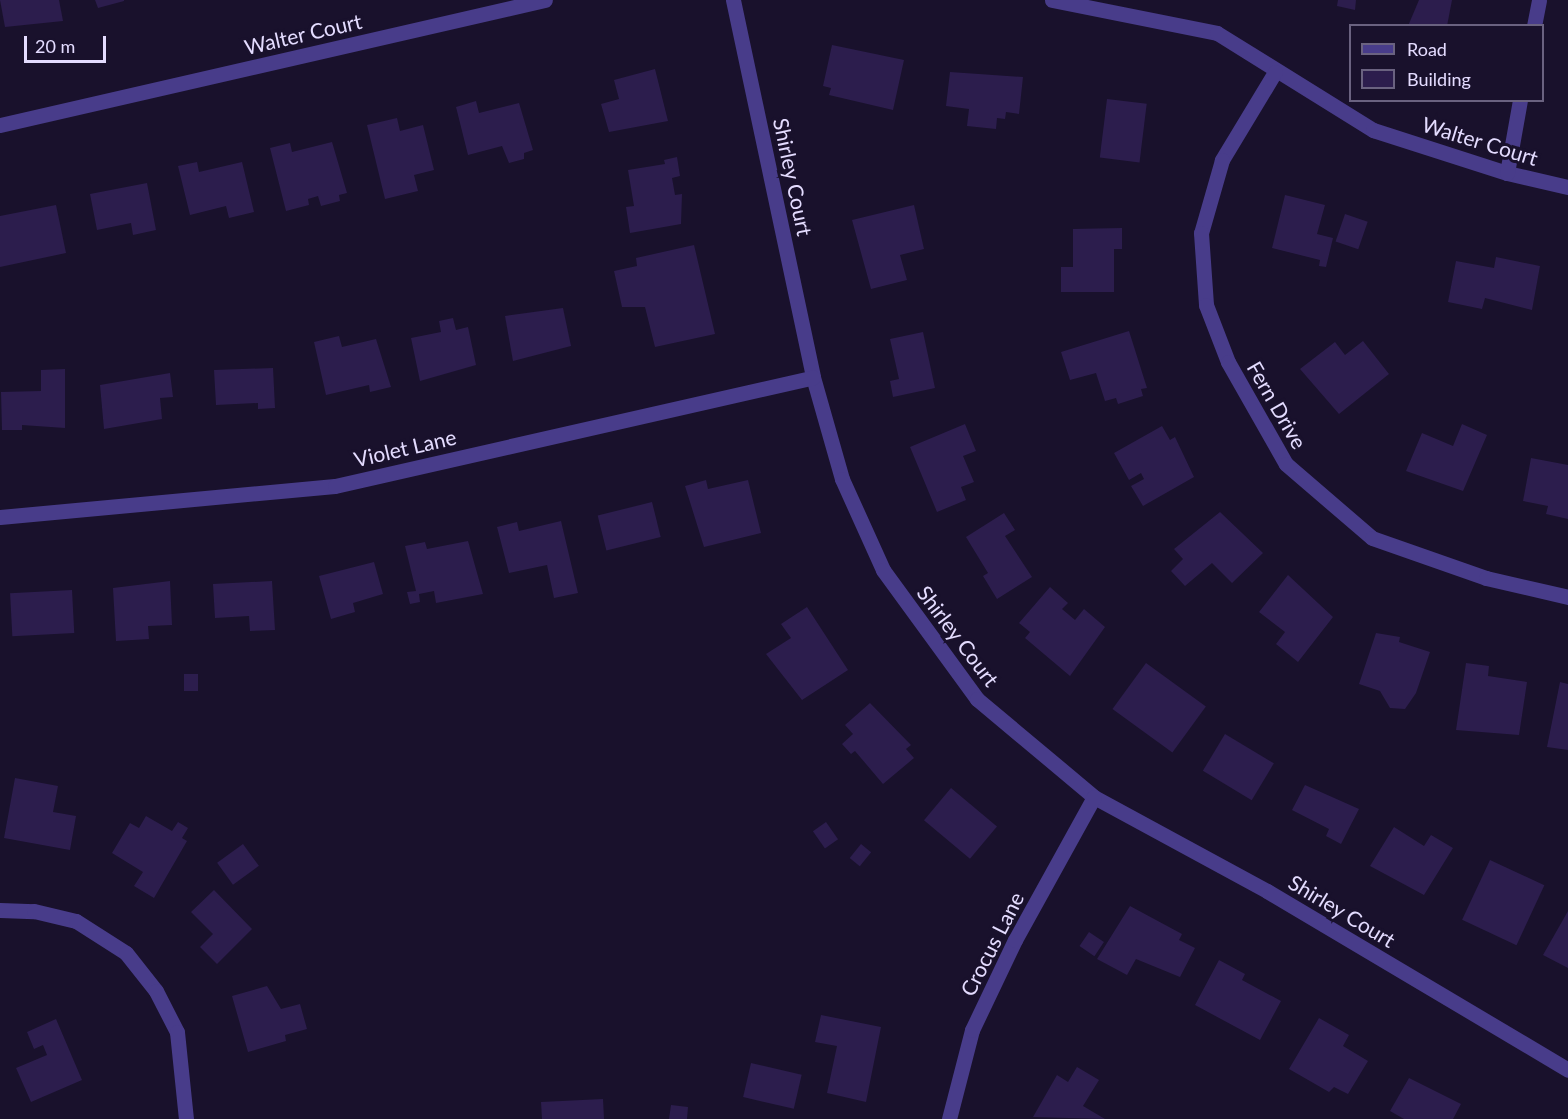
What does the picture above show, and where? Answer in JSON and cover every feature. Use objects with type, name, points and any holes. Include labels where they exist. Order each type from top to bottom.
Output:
[{"type":"street","name":"Walter Court","points":[[0,125],[545,0]]},
{"type":"street","name":"Shirley Court","points":[[733,0],[813,377],[842,479],[883,570],[977,699],[1095,797],[1267,891],[1568,1070]]},
{"type":"street","name":"Walter Court","points":[[1053,0],[1120,7],[1216,33],[1275,72],[1373,130],[1507,173],[1568,187]]},
{"type":"street","points":[[1534,24],[1539,0]]},
{"type":"street","name":"Fern Drive","points":[[1275,72],[1222,160],[1201,233],[1206,305],[1228,363],[1286,464],[1372,538],[1486,578],[1568,597]]},
{"type":"street","points":[[1507,173],[1520,102]]},
{"type":"street","name":"Violet Lane","points":[[0,517],[334,486],[813,377]]},
{"type":"street","name":"Crocus Lane","points":[[950,1119],[972,1030],[1015,940],[1095,797]]},
{"type":"street","points":[[0,910],[34,910],[76,921],[126,953],[156,991],[177,1032],[186,1119]]},
{"type":"building","points":[[0,0],[59,0],[63,21],[5,27]]},
{"type":"building","points":[[95,0],[124,0],[124,1],[98,8]]},
{"type":"building","points":[[1338,0],[1356,0],[1355,10],[1337,6]]},
{"type":"building","points":[[1419,0],[1452,0],[1447,24],[1409,24]]},
{"type":"building","points":[[832,45],[904,60],[893,110],[829,95],[831,88],[823,86]]},
{"type":"building","points":[[655,69],[668,121],[609,132],[601,104],[619,99],[614,80]]},
{"type":"building","points":[[950,72],[1023,77],[1019,114],[1006,112],[1005,119],[997,118],[996,129],[967,126],[969,109],[946,106]]},
{"type":"building","points":[[1107,99],[1147,104],[1140,162],[1100,158]]},
{"type":"building","points":[[476,101],[479,113],[519,103],[533,150],[524,153],[524,159],[509,163],[502,146],[468,155],[456,107]]},
{"type":"building","points":[[397,118],[400,131],[423,125],[434,170],[414,175],[418,191],[385,199],[367,125]]},
{"type":"building","points":[[332,142],[347,193],[339,195],[340,201],[321,206],[318,196],[308,199],[309,205],[286,211],[270,148],[290,143],[292,152]]},
{"type":"building","points":[[677,157],[680,176],[672,178],[675,195],[682,194],[681,224],[630,233],[626,207],[634,206],[628,170],[665,164],[664,160]]},
{"type":"building","points":[[197,162],[199,172],[242,162],[254,212],[229,218],[226,206],[190,215],[178,166]]},
{"type":"building","points":[[147,183],[156,230],[133,235],[131,223],[97,230],[90,194]]},
{"type":"building","points":[[1285,195],[1325,205],[1317,234],[1333,238],[1326,267],[1319,266],[1320,260],[1272,248]]},
{"type":"building","points":[[56,205],[66,253],[0,267],[0,216]]},
{"type":"building","points":[[914,205],[924,249],[900,255],[907,280],[871,289],[852,220]]},
{"type":"building","points":[[1345,214],[1368,222],[1358,249],[1336,241]]},
{"type":"building","points":[[1122,228],[1122,249],[1114,249],[1114,292],[1061,292],[1061,267],[1073,267],[1073,229]]},
{"type":"building","points":[[694,245],[715,334],[655,347],[645,307],[622,307],[614,271],[637,266],[636,258]]},
{"type":"building","points":[[1496,257],[1540,266],[1532,310],[1485,298],[1482,309],[1448,302],[1456,261],[1494,268]]},
{"type":"building","points":[[563,308],[571,346],[513,361],[505,316]]},
{"type":"building","points":[[453,318],[456,330],[468,327],[476,365],[420,381],[411,338],[441,332],[439,321]]},
{"type":"building","points":[[1129,331],[1147,388],[1141,389],[1143,396],[1118,404],[1116,398],[1105,401],[1096,373],[1070,380],[1061,352]]},
{"type":"building","points":[[923,332],[935,388],[893,397],[890,381],[899,379],[890,339]]},
{"type":"building","points":[[339,336],[342,347],[376,339],[391,387],[370,392],[369,385],[326,395],[314,342]]},
{"type":"building","points":[[1363,341],[1389,374],[1339,414],[1300,369],[1335,342],[1345,355]]},
{"type":"building","points":[[273,368],[275,408],[258,409],[258,403],[216,405],[214,370]]},
{"type":"building","points":[[65,369],[65,428],[22,425],[22,430],[2,430],[1,392],[41,391],[41,370]]},
{"type":"building","points":[[170,373],[173,397],[160,398],[162,419],[104,429],[100,385]]},
{"type":"building","points":[[965,424],[976,451],[963,456],[974,482],[961,487],[966,500],[937,512],[910,447]]},
{"type":"building","points":[[1462,424],[1487,435],[1463,491],[1406,471],[1422,433],[1453,446]]},
{"type":"building","points":[[1162,426],[1170,440],[1175,437],[1194,477],[1143,506],[1131,486],[1144,479],[1141,473],[1129,480],[1114,453]]},
{"type":"building","points":[[1531,458],[1568,465],[1568,519],[1546,514],[1548,506],[1523,501]]},
{"type":"building","points":[[706,480],[708,489],[748,480],[761,533],[704,547],[685,486]]},
{"type":"building","points":[[652,502],[661,537],[606,550],[598,516]]},
{"type":"building","points":[[1220,512],[1263,553],[1232,583],[1212,563],[1185,586],[1171,571],[1183,559],[1174,549]]},
{"type":"building","points":[[1004,513],[1015,530],[1005,536],[1032,577],[997,599],[983,576],[988,573],[966,537]]},
{"type":"building","points":[[561,521],[578,593],[554,598],[547,565],[509,573],[497,527],[517,522],[519,531]]},
{"type":"building","points":[[468,541],[483,594],[436,603],[434,591],[419,594],[420,602],[410,604],[407,592],[416,591],[405,546],[425,542],[427,549]]},
{"type":"building","points":[[374,562],[383,594],[353,603],[355,612],[331,619],[319,576]]},
{"type":"building","points":[[1288,575],[1333,617],[1298,662],[1276,644],[1285,632],[1259,612]]},
{"type":"building","points":[[170,581],[172,625],[148,626],[149,639],[116,641],[113,588]]},
{"type":"building","points":[[272,581],[275,630],[250,631],[249,616],[215,618],[213,584]]},
{"type":"building","points":[[1050,587],[1068,603],[1062,609],[1075,620],[1084,609],[1105,627],[1070,676],[1025,638],[1030,632],[1019,623]]},
{"type":"building","points":[[72,590],[74,633],[12,636],[10,593]]},
{"type":"building","points":[[807,607],[848,670],[802,700],[766,654],[791,638],[781,624]]},
{"type":"building","points":[[1376,633],[1400,637],[1399,642],[1430,652],[1416,693],[1405,709],[1390,708],[1380,691],[1359,684]]},
{"type":"building","points":[[1146,663],[1206,706],[1172,753],[1112,709]]},
{"type":"building","points":[[1466,663],[1489,666],[1488,676],[1527,682],[1519,735],[1456,730]]},
{"type":"building","points":[[184,674],[198,674],[198,691],[184,691]]},
{"type":"building","points":[[1560,682],[1568,684],[1568,750],[1547,747]]},
{"type":"building","points":[[870,703],[911,745],[906,749],[914,758],[883,784],[855,751],[851,754],[842,744],[853,734],[845,725]]},
{"type":"building","points":[[1225,734],[1274,763],[1252,800],[1203,771]]},
{"type":"building","points":[[15,778],[58,786],[53,812],[76,816],[70,850],[4,838]]},
{"type":"building","points":[[1305,785],[1359,809],[1341,844],[1326,836],[1329,829],[1292,810]]},
{"type":"building","points":[[951,788],[997,827],[970,859],[924,820]]},
{"type":"building","points":[[146,816],[172,831],[178,822],[188,828],[182,838],[187,841],[154,898],[134,886],[143,872],[112,853],[130,823],[139,828]]},
{"type":"building","points":[[826,822],[838,839],[825,848],[813,831]]},
{"type":"building","points":[[1394,827],[1424,846],[1431,835],[1453,848],[1424,895],[1370,866]]},
{"type":"building","points":[[243,844],[259,866],[233,885],[217,863]]},
{"type":"building","points":[[861,844],[871,852],[860,866],[850,858]]},
{"type":"building","points":[[1490,860],[1544,885],[1516,945],[1462,920]]},
{"type":"building","points":[[214,890],[252,929],[217,964],[200,947],[213,934],[191,912]]},
{"type":"building","points":[[1130,906],[1182,934],[1179,940],[1195,948],[1180,977],[1136,959],[1127,975],[1097,959]]},
{"type":"building","points":[[1568,911],[1568,968],[1543,955]]},
{"type":"building","points":[[1089,932],[1104,942],[1094,956],[1079,946]]},
{"type":"building","points":[[1219,960],[1245,974],[1242,980],[1281,1001],[1260,1040],[1195,1005]]},
{"type":"building","points":[[267,986],[281,1009],[300,1004],[307,1029],[285,1035],[286,1041],[248,1052],[232,996]]},
{"type":"building","points":[[821,1015],[881,1027],[866,1102],[827,1093],[837,1046],[815,1042]]},
{"type":"building","points":[[1319,1018],[1349,1035],[1343,1046],[1368,1061],[1348,1094],[1334,1087],[1329,1092],[1289,1069]]},
{"type":"building","points":[[56,1019],[82,1080],[31,1102],[16,1068],[47,1055],[43,1045],[34,1049],[27,1032]]},
{"type":"building","points":[[751,1063],[802,1075],[794,1109],[743,1097]]},
{"type":"building","points":[[1077,1067],[1099,1080],[1083,1106],[1105,1119],[1033,1117],[1057,1075],[1068,1082]]},
{"type":"building","points":[[1409,1078],[1461,1104],[1453,1119],[1404,1119],[1390,1111]]},
{"type":"building","points":[[603,1099],[604,1119],[542,1119],[541,1102]]},
{"type":"building","points":[[671,1105],[688,1107],[687,1119],[669,1119]]}]
